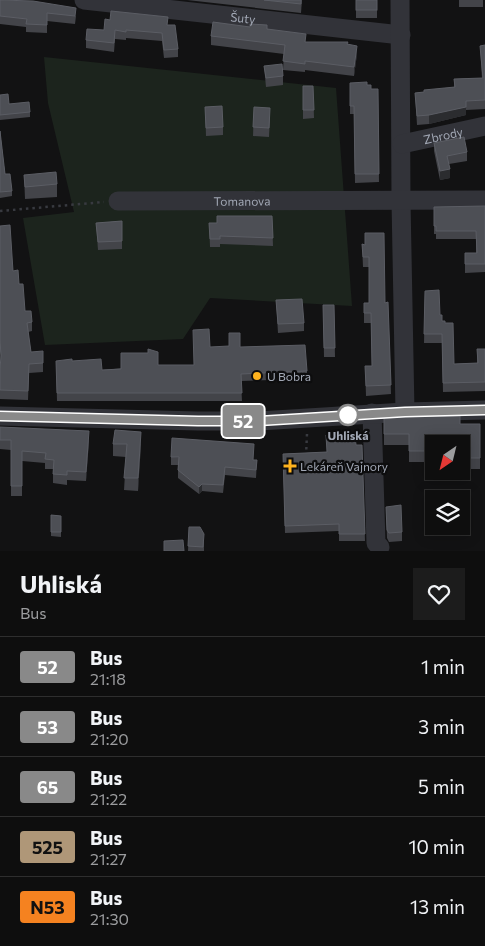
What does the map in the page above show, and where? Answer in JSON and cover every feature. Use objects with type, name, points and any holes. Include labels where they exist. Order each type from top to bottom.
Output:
[{"type":"street","name":"Šuty","points":[[84,0],[401,36]]},
{"type":"street","points":[[400,0],[405,412]]},
{"type":"street","name":"Zbrody","points":[[402,144],[485,126]]},
{"type":"street","name":"Tomanova","points":[[118,201],[485,200]]},
{"type":"street","points":[[0,416],[198,421],[278,420],[372,413],[485,410]]},
{"type":"street","points":[[372,413],[376,543],[380,547]]},
{"type":"path","points":[[0,212],[118,201]]},
{"type":"path","points":[[306,460],[307,434]]},
{"type":"shaded area","points":[[44,57],[336,88],[352,306],[210,298],[183,339],[45,345],[23,218],[74,212],[48,103]]},
{"type":"building","points":[[0,0],[33,1],[76,8],[75,16],[47,13],[47,25],[26,24],[27,19],[0,16]]},
{"type":"building","points":[[264,0],[301,0],[301,4]]},
{"type":"building","points":[[356,0],[377,0],[377,10],[356,10]]},
{"type":"building","points":[[111,11],[168,17],[167,25],[175,25],[178,49],[164,50],[162,33],[115,30],[114,43],[86,40],[87,29],[104,30],[105,19],[110,20]]},
{"type":"building","points":[[213,22],[250,27],[250,24],[267,25],[267,29],[306,34],[305,42],[348,42],[347,44],[357,46],[354,67],[305,61],[305,64],[283,61],[285,45],[211,36]]},
{"type":"building","points":[[485,45],[485,100],[466,101],[466,107],[417,116],[415,93],[424,92],[424,90],[455,87],[454,79],[483,78],[480,46]]},
{"type":"building","points":[[282,64],[283,76],[266,78],[264,66]]},
{"type":"building","points":[[367,82],[367,85],[371,85],[371,89],[378,89],[379,174],[355,174],[354,106],[350,106],[350,83]]},
{"type":"building","points":[[303,86],[313,86],[314,110],[303,110]]},
{"type":"building","points":[[8,94],[9,104],[29,102],[30,112],[0,115],[0,95]]},
{"type":"building","points":[[222,106],[223,127],[206,128],[205,107]]},
{"type":"building","points":[[254,107],[270,108],[269,128],[253,127]]},
{"type":"building","points":[[0,131],[5,174],[10,174],[12,191],[0,192]]},
{"type":"building","points":[[464,137],[467,152],[447,156],[450,169],[440,171],[434,143]]},
{"type":"building","points":[[56,172],[57,184],[25,187],[24,175]]},
{"type":"building","points":[[485,206],[485,264],[465,264],[465,253],[477,253],[476,231],[436,231],[436,226],[434,226],[434,207]]},
{"type":"building","points":[[217,216],[272,216],[273,238],[220,236],[220,239],[210,239],[209,223],[217,223]]},
{"type":"building","points":[[122,221],[122,241],[98,242],[96,223]]},
{"type":"building","points":[[10,225],[13,271],[18,270],[19,284],[23,284],[25,311],[31,311],[32,322],[27,323],[31,352],[43,351],[43,363],[29,364],[28,391],[0,390],[0,226]]},
{"type":"building","points":[[365,233],[384,233],[385,303],[388,302],[391,385],[366,386],[365,366],[372,366],[371,313],[364,313],[364,303],[369,303],[369,257],[363,257],[362,244],[365,245]]},
{"type":"building","points":[[439,290],[442,321],[453,323],[454,364],[478,363],[477,349],[485,349],[485,382],[443,383],[442,334],[424,334],[425,291]]},
{"type":"building","points":[[302,299],[304,323],[278,324],[276,300]]},
{"type":"building","points":[[323,305],[334,305],[335,348],[324,348]]},
{"type":"building","points":[[209,329],[210,347],[229,346],[229,333],[240,333],[240,347],[305,345],[307,371],[241,374],[242,393],[57,393],[56,361],[101,359],[102,370],[121,369],[121,353],[148,353],[148,349],[158,352],[158,365],[194,365],[193,330]]},
{"type":"building","points":[[460,416],[460,424],[480,424],[480,458],[470,458],[470,435],[425,435],[425,451],[409,451],[409,434],[384,434],[384,417]]},
{"type":"building","points":[[0,427],[89,431],[86,472],[67,471],[67,475],[53,474],[54,460],[45,459],[46,453],[22,451],[22,486],[11,486],[11,440],[0,440]]},
{"type":"building","points":[[115,430],[141,432],[138,478],[124,478],[127,444],[113,444]]},
{"type":"building","points":[[355,434],[356,445],[362,445],[365,534],[339,534],[339,524],[285,526],[283,454],[327,452],[326,435]]},
{"type":"building","points":[[172,438],[254,444],[253,460],[257,460],[256,470],[225,467],[223,485],[202,484],[199,487],[178,470],[179,457],[171,457]]},
{"type":"building","points":[[401,505],[402,532],[389,533],[387,530],[386,507]]},
{"type":"building","points":[[51,515],[61,516],[61,532],[51,532]]},
{"type":"building","points":[[189,527],[200,527],[204,534],[203,547],[188,546]]},
{"type":"building","points":[[183,540],[184,551],[164,551],[164,541]]},
{"type":"bus line","name":"52","points":[[0,416],[259,421],[405,412],[485,410]]},
{"type":"place","name":"U Bobra","points":[[257,376]]},
{"type":"place","name":"Uhliská","points":[[348,415]]},
{"type":"place","name":"Lekáreň Vajnory","points":[[290,466]]}]
